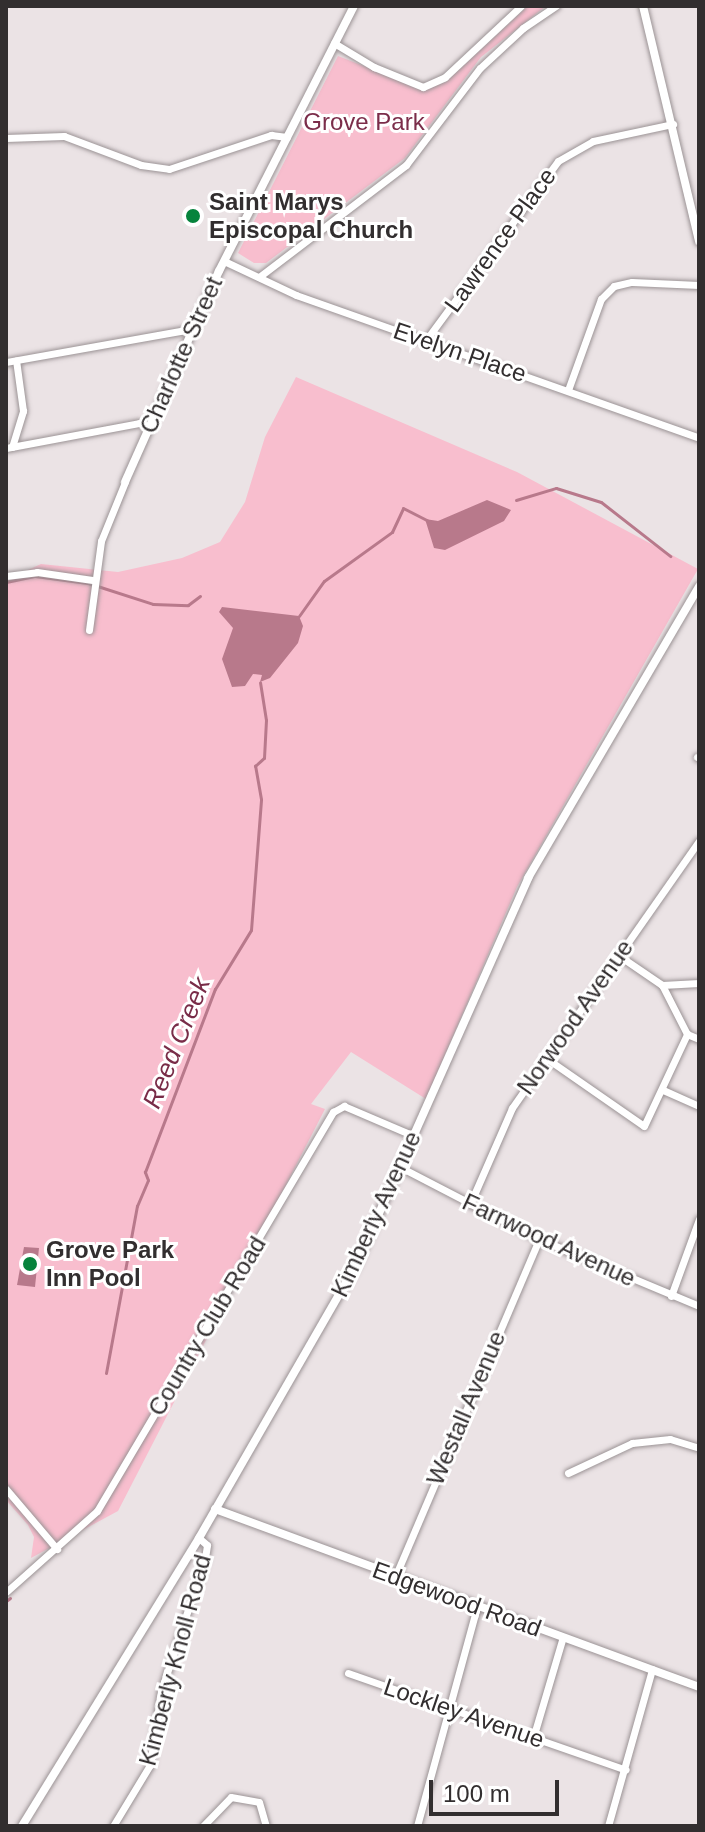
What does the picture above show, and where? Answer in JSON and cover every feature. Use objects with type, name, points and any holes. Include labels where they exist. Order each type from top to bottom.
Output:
[{"type":"street","name":"Charlotte Street","points":[[89,630],[92,580],[101,541],[148,426],[224,261],[354,6]]},
{"type":"street","points":[[334,43],[374,67],[423,87],[445,77],[521,6]]},
{"type":"street","points":[[259,277],[406,165],[480,68],[523,28],[556,6]]},
{"type":"street","points":[[643,6],[699,241]]},
{"type":"street","name":"Lawrence Place","points":[[426,340],[558,161],[593,141],[673,124]]},
{"type":"street","points":[[6,138],[22,133],[64,136],[141,165],[169,169],[271,135],[287,137]]},
{"type":"street","name":"Evelyn Place","points":[[224,261],[426,340],[699,438]]},
{"type":"street","points":[[568,390],[601,299],[614,286],[632,282],[699,285]]},
{"type":"street","points":[[6,362],[192,329]]},
{"type":"street","points":[[9,448],[23,411],[16,360]]},
{"type":"street","points":[[9,448],[139,423],[148,426]]},
{"type":"street","points":[[6,576],[37,572],[92,580]]},
{"type":"street","name":"Kimberly Avenue","points":[[22,1826],[199,1538],[356,1265],[402,1168],[528,878],[699,586]]},
{"type":"street","name":"Norwood Avenue","points":[[470,1204],[512,1108],[699,841]]},
{"type":"street","points":[[618,955],[662,985],[687,1034],[699,1039]]},
{"type":"street","points":[[662,985],[699,983]]},
{"type":"street","points":[[546,1058],[644,1126],[687,1034]]},
{"type":"street","points":[[663,1090],[699,1106]]},
{"type":"street","name":"Country Club Road","points":[[6,1592],[97,1511],[333,1112],[344,1106],[414,1136]]},
{"type":"street","name":"Farrwood Avenue","points":[[402,1168],[539,1239],[699,1306]]},
{"type":"street","points":[[671,1296],[699,1219]]},
{"type":"street","name":"Westall Avenue","points":[[395,1577],[539,1239]]},
{"type":"street","points":[[568,1473],[632,1443],[670,1439],[699,1448]]},
{"type":"street","points":[[6,1489],[57,1549]]},
{"type":"street","name":"Edgewood Road","points":[[215,1509],[699,1687]]},
{"type":"street","name":"Kimberly Knoll Road","points":[[113,1826],[150,1765],[161,1691],[205,1558],[207,1545],[199,1538]]},
{"type":"street","points":[[417,1826],[445,1706],[477,1606]]},
{"type":"street","points":[[533,1738],[563,1637]]},
{"type":"street","points":[[608,1826],[652,1669]]},
{"type":"street","name":"Lockley Avenue","points":[[348,1673],[626,1770]]},
{"type":"street","points":[[203,1826],[231,1797],[259,1802],[266,1826]]},
{"type":"green space","name":"Grove Park","points":[[528,6],[546,6],[481,57],[405,158],[266,263],[254,263],[238,253],[338,56],[423,89],[446,82]]},
{"type":"green space","points":[[296,377],[517,472],[698,569],[517,887],[426,1099],[351,1052],[311,1104],[325,1109],[118,1511],[31,1558],[34,1537],[28,1525],[6,1500],[6,580],[41,564],[118,572],[182,558],[220,542],[245,502],[265,437]]},
{"type":"shaded area","points":[[487,500],[511,510],[504,521],[445,550],[434,548],[425,519],[438,521]]},
{"type":"shaded area","points":[[222,607],[299,616],[303,626],[298,643],[270,678],[260,682],[262,675],[253,674],[245,686],[232,687],[222,659],[233,628],[219,612]]},
{"type":"shaded area","name":"Grove Park Inn Pool","points":[[24,1247],[39,1248],[35,1287],[17,1285]]},
{"type":"waterway","name":"Reed Creek","points":[[516,500],[556,488],[601,502],[670,556]]},
{"type":"waterway","name":"Reed Creek","points":[[299,616],[324,581],[392,532],[403,508],[427,520]]},
{"type":"waterway","points":[[6,582],[35,576],[88,583],[153,604],[188,605],[200,596]]},
{"type":"waterway","name":"Reed Creek","points":[[106,1373],[137,1206],[148,1180],[145,1172],[215,989],[251,930],[261,799],[255,766],[264,758],[266,720],[260,682]]},
{"type":"waterway","name":"Reed Creek","points":[[6,1601],[10,1598]]},
{"type":"place","name":"Saint Marys Episcopal Church","points":[[193,216]]},
{"type":"place","name":"Grove Park Inn Pool","points":[[30,1264]]}]
